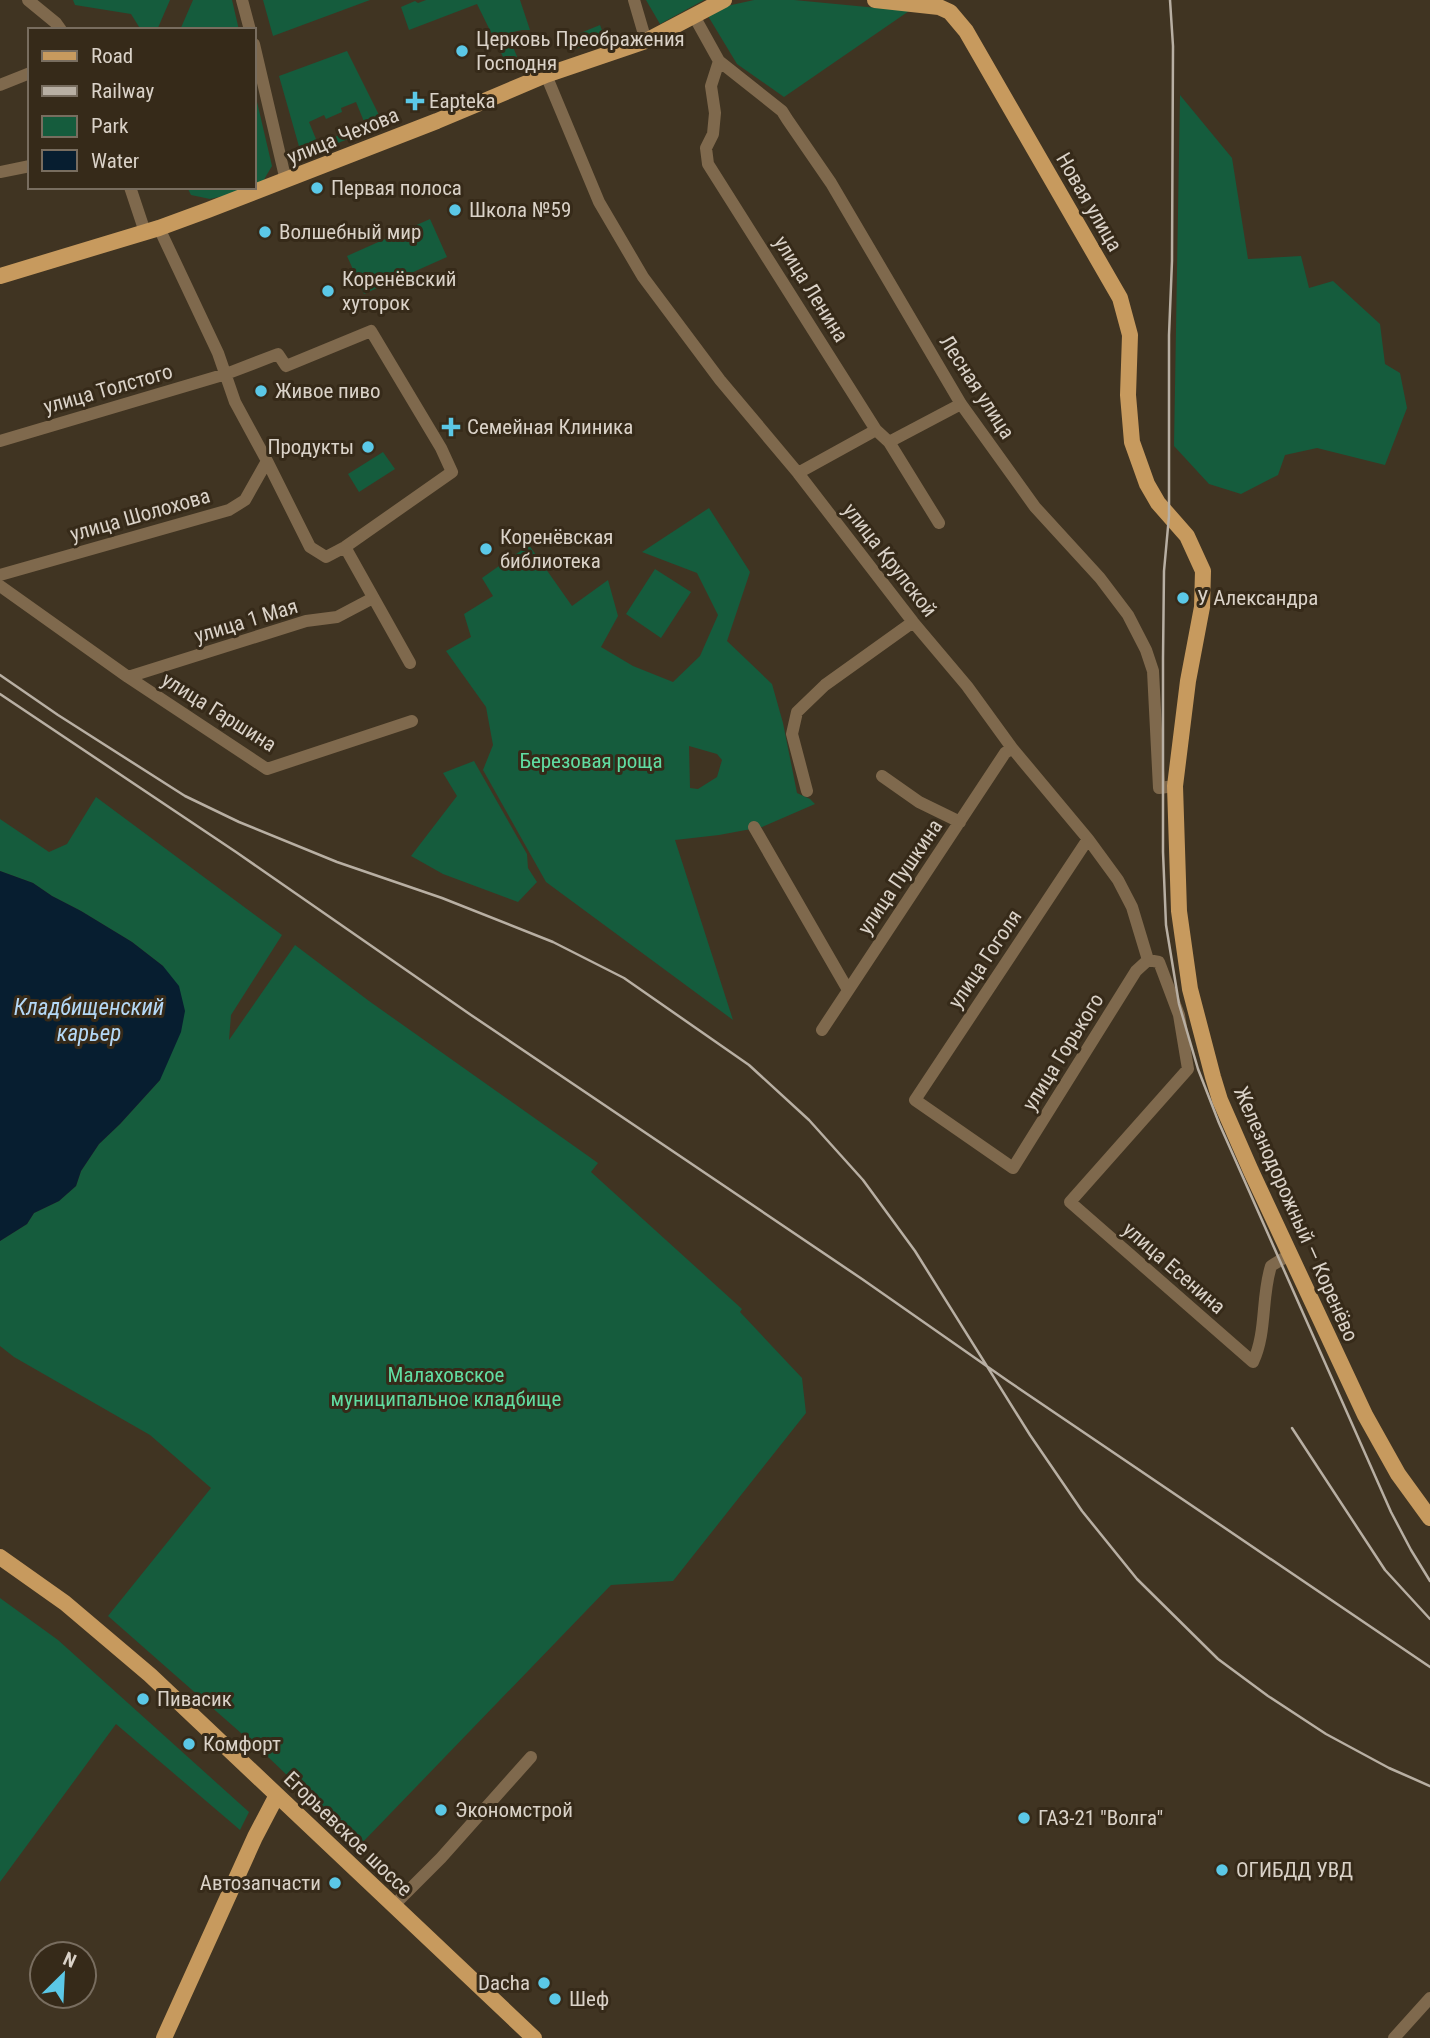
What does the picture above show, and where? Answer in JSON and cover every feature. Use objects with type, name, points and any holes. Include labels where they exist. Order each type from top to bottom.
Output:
[{"type":"main road","points":[[694,16],[724,0]]},
{"type":"main road","name":"Новая улица","points":[[875,0],[939,7],[950,12],[966,31],[1120,298],[1130,335],[1128,395],[1132,442],[1147,484],[1158,503]]},
{"type":"main road","name":"улица Чехова","points":[[0,276],[152,230],[286,181],[546,75],[646,41],[694,16]]},
{"type":"main road","name":"Железнодорожный — Коренёво","points":[[1158,503],[1186,536],[1203,571],[1202,607],[1188,681],[1175,786],[1179,911],[1190,989],[1220,1100],[1289,1255],[1365,1415],[1398,1474],[1430,1518]]},
{"type":"main road","name":"Егорьевское шоссе","points":[[0,1557],[103,1634],[191,1713],[534,2038]]},
{"type":"main road","points":[[164,2038],[255,1837],[277,1795]]},
{"type":"street","points":[[28,0],[60,28]]},
{"type":"street","points":[[242,0],[249,28]]},
{"type":"street","points":[[634,0],[646,41]]},
{"type":"street","name":"Лесная улица","points":[[694,16],[719,61],[782,111],[831,183],[961,404],[1035,507],[1100,578],[1128,615],[1146,650],[1153,671],[1159,788],[1175,786]]},
{"type":"street","points":[[256,53],[286,181]]},
{"type":"street","name":"улица Ленина","points":[[719,61],[711,86],[715,113],[713,134],[706,148],[708,164],[876,430],[889,442],[939,523]]},
{"type":"street","points":[[0,85],[28,74]]},
{"type":"street","name":"улица Крупской","points":[[546,75],[599,202],[643,277],[720,380],[798,473],[913,622],[967,686],[1012,748],[1088,839],[1118,880],[1132,907],[1148,960],[1159,962],[1179,1015],[1188,1069],[1070,1202]]},
{"type":"street","points":[[0,172],[28,166]]},
{"type":"street","points":[[131,189],[226,374],[235,402],[310,547],[326,556],[345,547],[410,663]]},
{"type":"street","name":"улица Толстого","points":[[0,441],[226,374],[278,354],[286,366],[371,331],[441,448],[452,472],[345,547]]},
{"type":"street","points":[[889,442],[961,404]]},
{"type":"street","points":[[798,473],[876,430]]},
{"type":"street","name":"улица Шолохова","points":[[0,575],[229,510],[245,500],[267,461]]},
{"type":"street","points":[[0,586],[128,677]]},
{"type":"street","name":"улица 1 Мая","points":[[128,677],[306,621],[337,617],[373,598]]},
{"type":"street","points":[[807,791],[792,734],[797,712],[825,685],[913,622]]},
{"type":"street","name":"улица Гаршина","points":[[128,677],[267,769],[412,721]]},
{"type":"street","name":"улица Пушкина","points":[[822,1030],[1005,754],[1012,748]]},
{"type":"street","points":[[882,776],[919,802],[960,822]]},
{"type":"street","points":[[754,827],[848,990]]},
{"type":"street","name":"улица Гоголя","points":[[1013,1168],[915,1100],[1088,839]]},
{"type":"street","name":"улица Горького","points":[[1013,1168],[1136,971],[1148,960]]},
{"type":"street","name":"улица Есенина","points":[[1070,1202],[1253,1362],[1260,1348],[1265,1284],[1271,1266],[1289,1255]]},
{"type":"street","points":[[393,1906],[441,1858],[531,1757]]},
{"type":"street","points":[[1394,2038],[1430,1998]]},
{"type":"green space","points":[[73,0],[170,0],[158,28],[140,28],[131,14],[75,5]]},
{"type":"green space","points":[[193,0],[232,0],[239,28],[181,28]]},
{"type":"green space","points":[[263,0],[370,0],[273,36]]},
{"type":"green space","points":[[426,0],[520,0],[530,30],[513,32],[510,40],[521,66],[510,71],[477,4],[409,30],[401,7]]},
{"type":"green space","points":[[646,0],[704,0],[660,24]]},
{"type":"green space","points":[[754,0],[794,0],[909,11],[784,97],[737,64],[708,16],[727,6]]},
{"type":"green space","points":[[600,25],[605,38],[568,52],[563,40]]},
{"type":"green space","points":[[347,51],[384,125],[302,157],[279,76]],"holes":[[[356,102],[365,124],[318,144],[309,122],[324,115],[326,119],[342,112],[341,108]]]},
{"type":"green space","points":[[1180,95],[1232,158],[1248,259],[1301,256],[1309,288],[1333,281],[1380,324],[1385,364],[1400,373],[1407,408],[1385,465],[1317,448],[1285,455],[1278,475],[1241,494],[1209,484],[1174,446]]},
{"type":"green space","points":[[256,98],[272,166],[256,189],[256,126]]},
{"type":"green space","points":[[188,189],[255,189],[210,199],[191,195]]},
{"type":"green space","points":[[430,219],[447,257],[364,294],[347,256]]},
{"type":"green space","points":[[383,452],[395,469],[359,492],[348,474]]},
{"type":"green space","name":"Березовая роща","points":[[709,508],[750,572],[727,641],[772,684],[797,793],[815,804],[762,827],[675,840],[733,1020],[546,882],[483,770],[493,745],[486,707],[446,651],[471,637],[464,614],[493,596],[482,578],[529,545],[572,606],[608,580],[618,616],[601,647],[633,666],[673,682],[700,656],[718,615],[697,573],[642,552]],"holes":[[[689,746],[717,754],[722,760],[717,777],[698,789],[690,788]]]},
{"type":"green space","points":[[655,569],[691,592],[661,638],[626,614]]},
{"type":"green space","points":[[474,761],[527,854],[528,868],[537,882],[518,902],[443,874],[411,856],[457,796],[443,773]]},
{"type":"green space","name":"Малаховское муниципальное кладбище","points":[[96,797],[282,935],[231,1015],[229,1040],[295,945],[369,1001],[598,1163],[591,1172],[742,1309],[740,1312],[802,1378],[806,1413],[673,1581],[611,1585],[360,1845],[267,1756],[108,1616],[211,1488],[150,1435],[14,1357],[0,1346],[0,1241],[27,1224],[34,1213],[59,1201],[76,1186],[81,1171],[99,1144],[160,1080],[163,966],[132,942],[33,883],[0,871],[0,819],[49,852],[67,844]]},
{"type":"green space","points":[[0,1598],[58,1640],[249,1812],[240,1830],[116,1724],[0,1882]]},
{"type":"water","name":"Кладбищенский карьер","points":[[0,871],[33,883],[132,942],[163,966],[179,986],[185,1011],[181,1032],[160,1080],[99,1144],[81,1171],[76,1186],[59,1201],[34,1213],[27,1224],[0,1241]]},
{"type":"railway","points":[[1170,0],[1173,46],[1172,261],[1169,335],[1169,516],[1164,571],[1163,658],[1163,852],[1166,925],[1179,1004],[1198,1069],[1219,1123],[1391,1512],[1430,1581]]},
{"type":"railway","points":[[0,675],[185,796],[239,822],[337,862],[442,898],[553,942],[624,978],[749,1065],[809,1120],[863,1180],[915,1251],[1030,1435],[1082,1511],[1137,1579],[1218,1659],[1268,1696],[1326,1734],[1389,1768],[1430,1786]]},
{"type":"railway","points":[[0,694],[236,852],[471,1015],[1430,1667]]},
{"type":"railway","points":[[1292,1428],[1385,1570],[1430,1619]]},
{"type":"place","name":"Церковь Преображения Господня","points":[[462,51]]},
{"type":"place","name":"Eapteka","points":[[415,101]]},
{"type":"place","name":"Первая полоса","points":[[317,188]]},
{"type":"place","name":"Школа №59","points":[[455,210]]},
{"type":"place","name":"Волшебный мир","points":[[265,232]]},
{"type":"place","name":"Коренёвский хуторок","points":[[328,291]]},
{"type":"place","name":"Живое пиво","points":[[261,391]]},
{"type":"place","name":"Семейная Клиника","points":[[451,427]]},
{"type":"place","name":"Продукты","points":[[368,447]]},
{"type":"place","name":"Коренёвская библиотека","points":[[486,549]]},
{"type":"place","name":"У Александра","points":[[1183,598]]},
{"type":"place","name":"Пивасик","points":[[143,1699]]},
{"type":"place","name":"Комфорт","points":[[189,1744]]},
{"type":"place","name":"Экономстрой","points":[[441,1810]]},
{"type":"place","name":"ГАЗ-21 \"Волга\"","points":[[1024,1818]]},
{"type":"place","name":"ОГИБДД УВД","points":[[1222,1870]]},
{"type":"place","name":"Автозапчасти","points":[[335,1883]]},
{"type":"place","name":"Dacha","points":[[544,1983]]},
{"type":"place","name":"Шеф","points":[[555,1999]]}]
